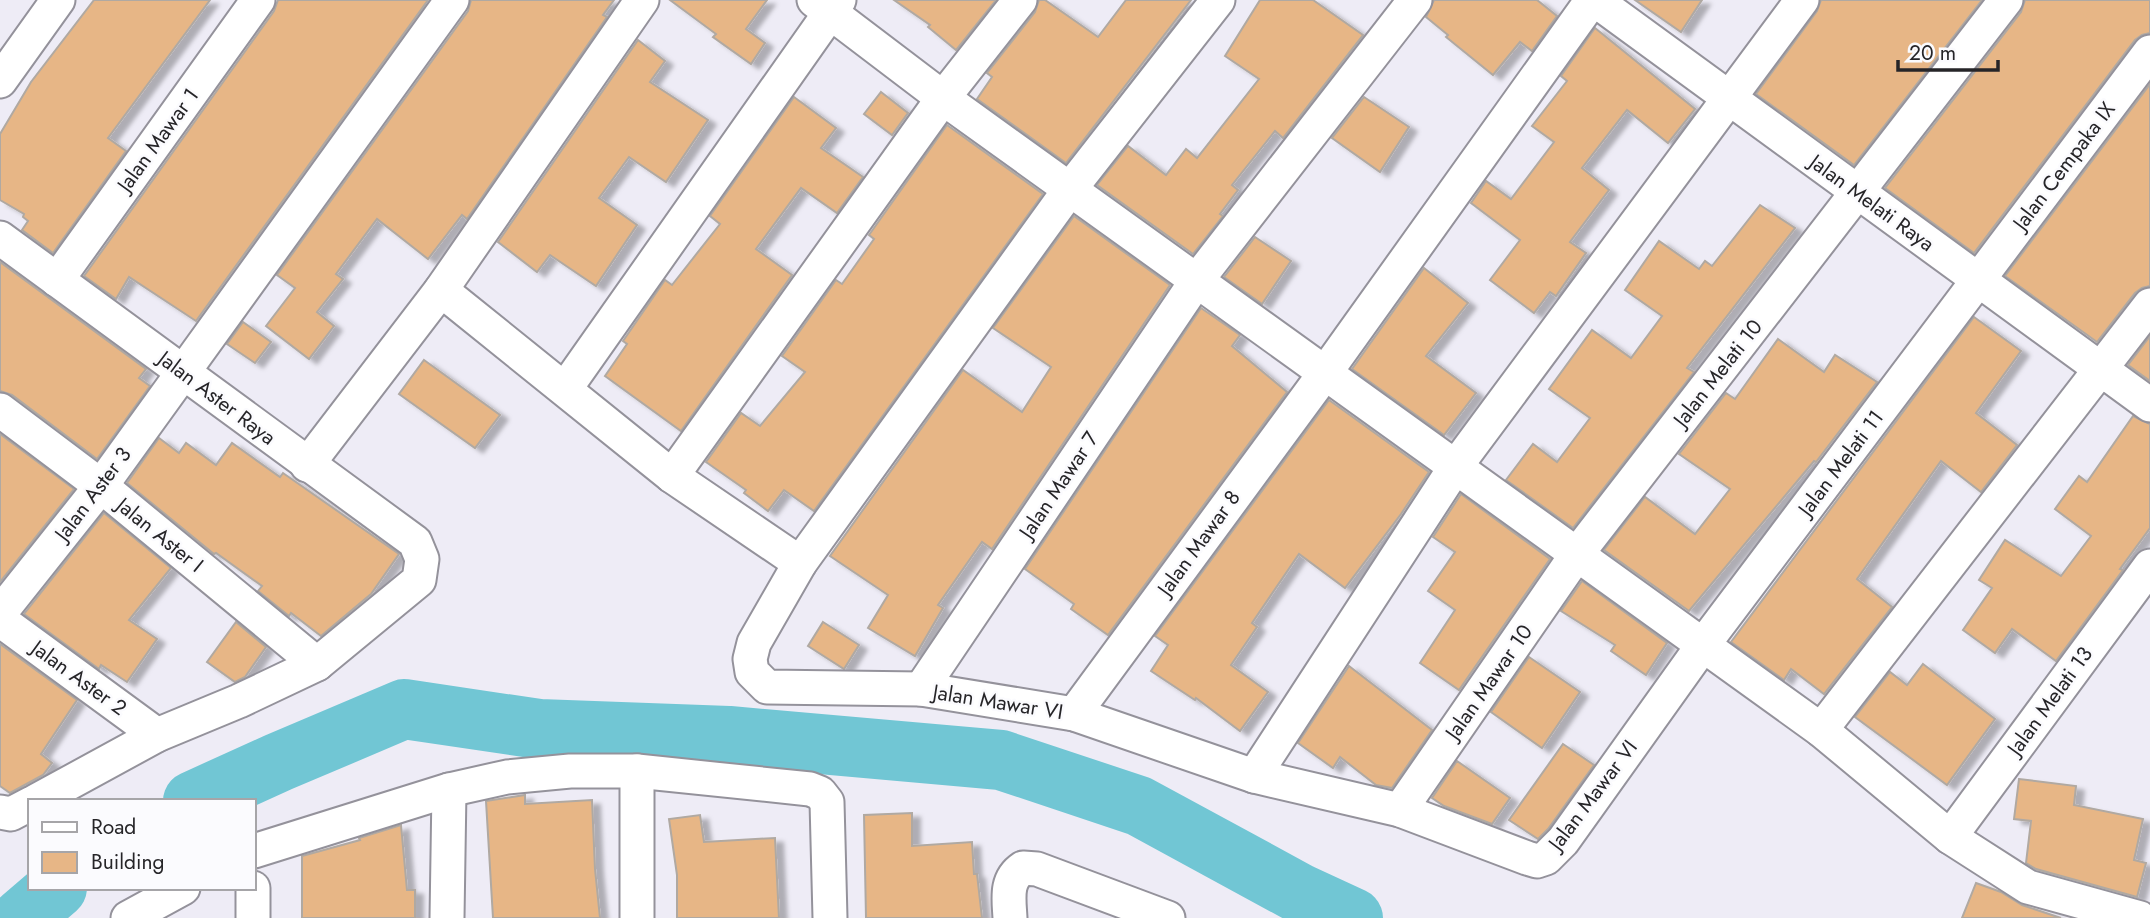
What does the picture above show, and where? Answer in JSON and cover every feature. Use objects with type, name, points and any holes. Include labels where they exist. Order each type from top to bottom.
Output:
[{"type":"street","points":[[0,81],[58,0]]},
{"type":"street","name":"Jalan Mawar 1","points":[[57,280],[258,0]]},
{"type":"street","name":"Jalan Aster 3","points":[[0,614],[101,486],[452,0]]},
{"type":"street","points":[[307,465],[441,290],[642,0]]},
{"type":"street","points":[[672,476],[943,97],[1020,0]]},
{"type":"street","name":"Jalan Mawar VI","points":[[1218,0],[1070,189],[800,563],[754,643],[750,659],[752,672],[758,680],[767,687],[921,689],[1074,714],[1254,776],[1400,810],[1510,853],[1537,860],[1546,858],[1563,841],[1703,645]]},
{"type":"street","name":"Jalan Mawar 7","points":[[921,689],[1197,280],[1415,0]]},
{"type":"street","name":"Jalan Melati Raya","points":[[1593,0],[2150,405]]},
{"type":"street","name":"Jalan Mawar 8","points":[[1074,714],[1325,373],[1593,0]]},
{"type":"street","points":[[1254,776],[1456,466],[1802,0]]},
{"type":"street","name":"Jalan Melati 10","points":[[1577,554],[2006,0]]},
{"type":"street","points":[[565,389],[828,4],[943,97],[1821,730],[1950,837],[2028,887],[2140,918]]},
{"type":"street","name":"Jalan Cempaka IX","points":[[1978,280],[2150,52]]},
{"type":"street","name":"Jalan Aster Raya","points":[[0,238],[415,542],[422,559],[419,580],[317,664]]},
{"type":"street","name":"Jalan Melati 11","points":[[1703,645],[1978,280]]},
{"type":"street","points":[[441,290],[672,476],[800,563]]},
{"type":"street","points":[[1821,730],[2150,305]]},
{"type":"street","name":"Jalan Aster I","points":[[0,410],[101,486],[317,664]]},
{"type":"street","name":"Jalan Mawar 10","points":[[1400,810],[1577,554]]},
{"type":"street","name":"Jalan Melati 13","points":[[1950,837],[2150,566]]},
{"type":"street","name":"Jalan Aster 2","points":[[0,620],[157,735]]},
{"type":"street","points":[[40,799],[157,735],[239,701],[317,664]]},
{"type":"street","points":[[256,850],[449,790],[507,776],[570,771],[636,771],[810,789],[820,793],[827,802],[830,918]]},
{"type":"street","points":[[636,771],[637,918]]},
{"type":"street","points":[[447,918],[449,790]]},
{"type":"street","points":[[0,813],[11,814],[28,805]]},
{"type":"street","points":[[1010,918],[1009,887],[1014,876],[1023,868],[1037,869],[1168,918]]},
{"type":"street","points":[[128,918],[179,890]]},
{"type":"street","points":[[253,890],[253,918]]},
{"type":"building","points":[[94,0],[210,0],[108,138],[126,151],[53,253],[22,230],[28,221],[23,217],[24,214],[0,200],[0,134],[31,82]]},
{"type":"building","points":[[278,0],[428,0],[196,321],[129,277],[116,299],[84,276],[274,11]]},
{"type":"building","points":[[471,0],[614,0],[603,15],[607,17],[467,219],[462,215],[428,259],[377,219],[336,274],[343,279],[317,312],[334,326],[309,359],[266,326],[295,288],[277,275],[468,11]]},
{"type":"building","points":[[670,0],[767,0],[746,29],[765,43],[751,64],[713,37],[716,34]]},
{"type":"building","points":[[894,0],[996,0],[956,50],[928,27],[930,25]]},
{"type":"building","points":[[1039,0],[1045,0],[1098,37],[1126,0],[1191,0],[1066,163],[977,99],[992,77],[987,73],[1035,12]]},
{"type":"building","points":[[1260,0],[1313,0],[1363,35],[1283,138],[1275,131],[1232,185],[1238,190],[1220,214],[1223,216],[1193,254],[1097,185],[1128,146],[1166,175],[1186,149],[1197,158],[1259,79],[1225,56]]},
{"type":"building","points":[[1434,0],[1537,0],[1557,16],[1532,51],[1520,42],[1493,75],[1426,17]]},
{"type":"building","points":[[1635,0],[1702,0],[1681,32]]},
{"type":"building","points":[[1821,0],[1982,0],[1854,165],[1756,94],[1817,11]]},
{"type":"building","points":[[2025,0],[2150,0],[2150,33],[2135,40],[1974,253],[1885,188],[2021,12]]},
{"type":"building","points":[[1595,28],[1695,109],[1668,143],[1627,110],[1582,168],[1609,190],[1570,242],[1586,253],[1556,296],[1550,292],[1534,313],[1490,280],[1520,240],[1471,203],[1486,181],[1511,199],[1554,142],[1532,126],[1567,81],[1561,76]]},
{"type":"building","points":[[638,40],[665,61],[650,82],[708,120],[666,182],[629,157],[599,198],[637,225],[596,286],[550,255],[537,272],[498,242]]},
{"type":"building","points":[[2150,84],[2150,286],[2135,293],[2097,342],[2005,276]]},
{"type":"building","points":[[881,92],[908,113],[892,135],[864,114]]},
{"type":"building","points":[[794,97],[836,128],[821,148],[863,177],[837,213],[801,188],[756,249],[792,275],[681,431],[605,376],[627,344],[623,341],[665,280],[672,285],[720,224],[710,216]]},
{"type":"building","points":[[1364,97],[1409,127],[1380,172],[1332,138]]},
{"type":"building","points":[[947,125],[1043,194],[814,511],[784,490],[768,511],[744,493],[746,490],[706,462],[741,413],[760,426],[805,372],[782,356],[836,280],[842,284],[874,239],[869,235]]},
{"type":"building","points":[[1760,205],[1795,228],[1687,368],[1694,372],[1573,528],[1506,480],[1533,444],[1557,462],[1590,418],[1549,389],[1592,330],[1631,358],[1662,316],[1625,290],[1659,241],[1699,269],[1705,261],[1712,266]]},
{"type":"building","points":[[1074,216],[1170,285],[992,549],[982,542],[938,605],[943,608],[915,656],[868,628],[888,595],[830,556],[963,370],[1022,412],[1051,367],[993,328]]},
{"type":"building","points":[[1255,237],[1291,261],[1262,304],[1224,277]]},
{"type":"building","points":[[0,262],[146,369],[139,378],[150,386],[97,459],[12,395],[0,391]]},
{"type":"building","points":[[1424,268],[1468,303],[1426,356],[1476,393],[1444,435],[1352,369]]},
{"type":"building","points":[[1201,308],[1240,335],[1232,346],[1287,392],[1108,635],[1071,609],[1074,604],[1025,569]]},
{"type":"building","points":[[1974,317],[2021,351],[1976,413],[2017,445],[1981,492],[1941,461],[1857,579],[1892,607],[1824,694],[1791,669],[1784,680],[1731,642]]},
{"type":"building","points":[[243,322],[271,342],[255,363],[227,344]]},
{"type":"building","points":[[2150,336],[2150,381],[2128,365]]},
{"type":"building","points":[[1778,339],[1824,372],[1835,355],[1877,382],[1816,462],[1814,461],[1689,611],[1604,550],[1645,497],[1695,534],[1730,489],[1679,454],[1726,393],[1735,399]]},
{"type":"building","points":[[424,360],[500,415],[475,448],[399,394]]},
{"type":"building","points":[[1329,400],[1429,472],[1345,588],[1299,554],[1252,623],[1257,627],[1231,665],[1268,692],[1240,731],[1196,698],[1195,700],[1151,671],[1168,645],[1155,636]]},
{"type":"building","points":[[2133,416],[2150,424],[2150,528],[2120,569],[2123,570],[2056,661],[2012,629],[1995,653],[1963,630],[1992,588],[1979,580],[2005,540],[2061,576],[2091,536],[2055,509],[2079,476],[2087,482]]},
{"type":"building","points":[[0,434],[74,489],[0,582]]},
{"type":"building","points":[[159,438],[179,453],[186,443],[216,465],[232,443],[280,477],[283,473],[399,554],[371,594],[321,636],[291,613],[289,616],[258,591],[262,586],[214,554],[127,483]]},
{"type":"building","points":[[1461,494],[1550,559],[1459,690],[1420,663],[1455,610],[1428,591],[1455,552],[1433,537]]},
{"type":"building","points":[[104,513],[171,568],[129,620],[157,639],[127,682],[101,665],[99,669],[24,614]]},
{"type":"building","points":[[1582,581],[1667,643],[1646,675],[1611,651],[1615,645],[1561,611]]},
{"type":"building","points":[[236,622],[266,647],[245,677],[235,682],[207,662]]},
{"type":"building","points":[[823,622],[859,645],[844,669],[808,646]]},
{"type":"building","points":[[0,644],[77,700],[41,754],[52,763],[43,775],[10,793],[0,786]]},
{"type":"building","points":[[1529,657],[1580,692],[1542,748],[1491,712]]},
{"type":"building","points":[[1923,664],[1995,719],[1947,785],[1855,717],[1890,672],[1907,685]]},
{"type":"building","points":[[1349,666],[1432,730],[1392,788],[1376,785],[1340,757],[1333,768],[1298,743]]},
{"type":"building","points":[[1563,744],[1594,765],[1538,839],[1509,820]]},
{"type":"building","points":[[1457,761],[1510,798],[1492,824],[1444,806],[1432,798]]},
{"type":"building","points":[[2019,779],[2076,786],[2074,805],[2143,819],[2134,860],[2146,863],[2137,897],[2036,869],[2026,863],[2031,821],[2014,819]]},
{"type":"building","points":[[525,795],[525,804],[592,800],[600,918],[493,918],[486,801]]},
{"type":"building","points":[[912,813],[912,846],[972,842],[974,874],[977,874],[982,918],[866,918],[864,815]]},
{"type":"building","points":[[700,815],[704,842],[775,838],[779,918],[677,918],[677,875],[669,819]]},
{"type":"building","points":[[401,825],[407,890],[415,890],[415,918],[302,918],[302,856]]},
{"type":"building","points":[[1976,883],[2001,892],[2022,905],[2061,918],[1962,918]]},
{"type":"waterway","points":[[197,799],[404,709],[539,729],[729,736],[1001,760],[1139,806],[1301,894],[1353,918]]},
{"type":"waterway","points":[[22,918],[55,890]]}]
